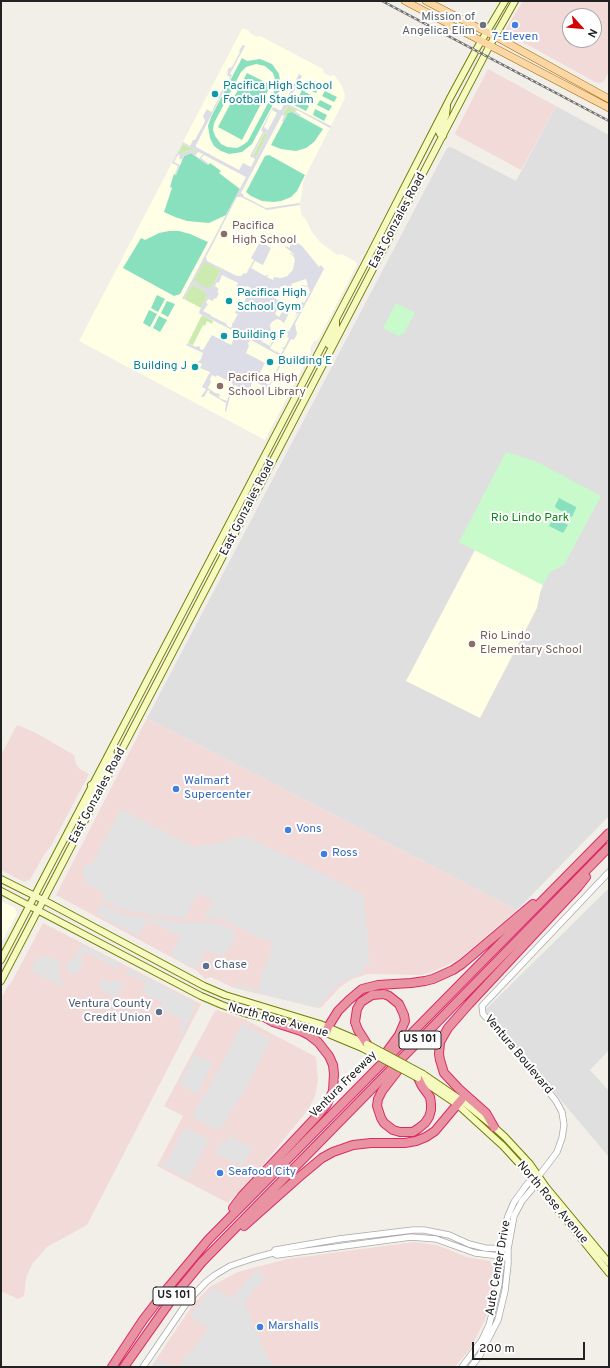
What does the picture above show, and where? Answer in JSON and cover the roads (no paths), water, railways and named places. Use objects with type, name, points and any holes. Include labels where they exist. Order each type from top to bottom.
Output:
[{"type":"highway","name":"Ventura Freeway","points":[[112,1367],[143,1320],[208,1240],[609,833]]},
{"type":"highway","name":"Ventura Freeway","points":[[124,1367],[174,1296],[202,1262],[609,848]]},
{"type":"highway","points":[[494,1127],[486,1113],[459,1089],[444,1072],[441,1066],[439,1054],[440,1042],[448,1028],[578,887],[609,848]]},
{"type":"highway","points":[[327,1030],[344,1005],[362,989],[378,985],[424,981],[438,977],[453,970],[536,901],[553,890]]},
{"type":"highway","points":[[364,1046],[355,1022],[357,1009],[361,1002],[372,995],[378,994],[390,996],[395,999],[402,1009],[404,1015],[404,1026],[374,1072]]},
{"type":"highway","points":[[208,1240],[242,1196],[318,1115],[327,1104],[332,1091],[334,1074],[333,1065],[325,1049],[309,1035],[266,1018]]},
{"type":"highway","points":[[421,1040],[390,1080],[378,1099],[377,1106],[380,1118],[393,1130],[400,1132],[413,1132],[429,1117],[431,1110],[430,1097],[422,1086],[421,1076]]},
{"type":"highway","points":[[231,1232],[244,1226],[322,1158],[333,1152],[353,1145],[405,1143],[416,1141],[435,1131],[460,1103]]},
{"type":"main road","points":[[405,1],[482,40],[609,108]]},
{"type":"main road","points":[[426,1],[488,32],[609,99]]},
{"type":"main road","name":"East Gonzales Road","points":[[1,960],[336,320],[446,105],[482,40],[506,1]]},
{"type":"main road","name":"East Gonzales Road","points":[[1,981],[38,910],[46,901],[81,828],[302,403],[490,45],[515,1]]},
{"type":"main road","points":[[584,95],[592,94],[599,97],[602,95]]},
{"type":"main road","points":[[602,95],[609,103]]},
{"type":"main road","points":[[443,136],[440,132],[446,115],[446,105]]},
{"type":"main road","points":[[328,354],[327,348],[336,329],[336,320]]},
{"type":"main road","points":[[302,403],[302,396],[323,356],[321,348]]},
{"type":"main road","points":[[101,790],[99,789],[98,785],[111,757],[111,748]]},
{"type":"main road","points":[[81,828],[84,812],[94,789],[92,785]]},
{"type":"main road","name":"North Rose Avenue","points":[[1,879],[46,901],[204,986],[225,995],[301,1017],[364,1046],[392,1063],[421,1076],[494,1127],[530,1164],[536,1178],[609,1273]]},
{"type":"main road","name":"North Rose Avenue","points":[[1,891],[203,998],[266,1018],[327,1030]]},
{"type":"main road","name":"North Rose Avenue","points":[[460,1103],[536,1178],[609,1263]]},
{"type":"street","name":"Ventura Boulevard","points":[[536,1178],[553,1158],[560,1146],[564,1132],[562,1112],[556,1101],[506,1039],[483,1014],[482,1006],[609,872]]},
{"type":"street","name":"Auto Center Drive","points":[[462,1367],[475,1350],[489,1325],[496,1301],[502,1256],[514,1216],[522,1201],[532,1189],[536,1178]]},
{"type":"street","points":[[143,1367],[188,1301],[206,1282],[230,1266],[273,1253],[275,1250],[311,1243],[413,1230],[449,1235],[480,1248],[505,1249]]},
{"type":"street","points":[[273,1253],[276,1255],[411,1237],[436,1239],[475,1253],[508,1257]]},
{"type":"street","name":"Auto Center Drive","points":[[471,1367],[480,1355],[498,1320],[505,1290],[508,1257],[505,1249]]},
{"type":"railway","points":[[382,1],[609,121]]},
{"type":"place","name":"Mission of Angelica Elim","points":[[483,25]]},
{"type":"place","name":"7-Eleven","points":[[515,25]]},
{"type":"place","name":"Pacifica High School Football Stadium","points":[[215,94]]},
{"type":"place","name":"Pacifica High School","points":[[224,234]]},
{"type":"place","name":"Pacifica High School Gym","points":[[229,301]]},
{"type":"place","name":"Building F","points":[[224,336]]},
{"type":"place","name":"Building E","points":[[270,362]]},
{"type":"place","name":"Building J","points":[[195,367]]},
{"type":"place","name":"Pacifica High School Library","points":[[220,386]]},
{"type":"place","name":"Rio Lindo Elementary School","points":[[472,644]]},
{"type":"place","name":"Walmart Supercenter","points":[[176,789]]},
{"type":"place","name":"Vons","points":[[288,830]]},
{"type":"place","name":"Ross","points":[[324,854]]},
{"type":"place","name":"Chase","points":[[206,966]]},
{"type":"place","name":"Ventura County Credit Union","points":[[159,1012]]},
{"type":"place","name":"Seafood City","points":[[220,1173]]},
{"type":"place","name":"Marshalls","points":[[260,1327]]},
{"type":"park label","name":"Rio Lindo Park","points":[[530,519]]}]
